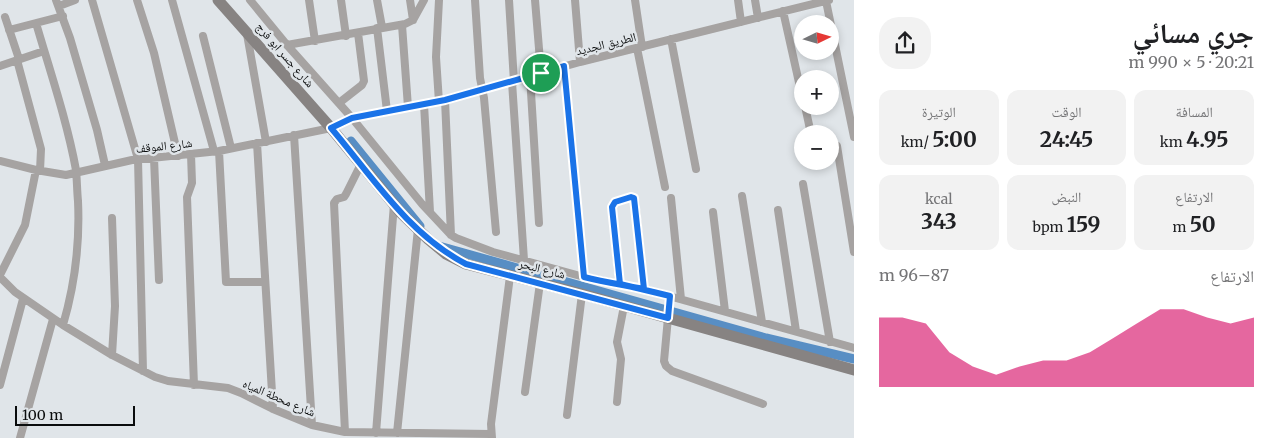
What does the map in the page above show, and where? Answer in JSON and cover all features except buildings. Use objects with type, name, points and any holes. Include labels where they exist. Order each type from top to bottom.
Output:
[{"type":"street","points":[[75,0],[58,3],[97,130],[105,165]]},
{"type":"street","points":[[92,0],[138,159],[143,371]]},
{"type":"street","points":[[137,0],[156,61],[178,156]]},
{"type":"street","points":[[172,0],[217,151],[226,282],[265,282]]},
{"type":"street","name":"شارع جسر ابو فرج","points":[[218,0],[331,128]]},
{"type":"street","points":[[250,0],[430,212],[452,235],[493,252],[584,277],[644,289],[854,348]]},
{"type":"street","points":[[309,0],[315,41]]},
{"type":"street","points":[[341,0],[346,36]]},
{"type":"street","points":[[376,0],[387,111]]},
{"type":"street","points":[[410,0],[413,20]]},
{"type":"street","points":[[287,45],[402,25],[413,20],[424,0]]},
{"type":"street","points":[[439,0],[436,57],[442,101],[452,235]]},
{"type":"street","points":[[475,0],[480,78],[496,232]]},
{"type":"street","points":[[509,0],[524,260]]},
{"type":"street","points":[[535,0],[541,73]]},
{"type":"street","points":[[575,0],[580,62]]},
{"type":"street","points":[[635,0],[639,47],[665,187]]},
{"type":"street","points":[[738,0],[741,22]]},
{"type":"street","points":[[755,0],[758,18]]},
{"type":"street","points":[[828,0],[854,137]]},
{"type":"street","name":"الطريق الجديد","points":[[331,128],[352,118],[442,101],[564,66],[783,12],[798,4],[828,0]]},
{"type":"street","points":[[783,12],[796,70]]},
{"type":"street","points":[[9,30],[63,16]]},
{"type":"street","points":[[0,276],[25,225],[41,150],[18,59],[5,17]]},
{"type":"street","points":[[36,23],[76,172],[79,230],[78,254],[63,325]]},
{"type":"street","points":[[402,25],[408,107]]},
{"type":"street","points":[[247,32],[266,142]]},
{"type":"street","points":[[339,103],[364,81],[358,33]]},
{"type":"street","points":[[203,36],[231,148]]},
{"type":"street","points":[[671,40],[696,169]]},
{"type":"street","points":[[0,66],[44,51]]},
{"type":"street","points":[[564,66],[584,277]]},
{"type":"street","points":[[530,76],[539,223]]},
{"type":"street","points":[[424,104],[430,212]]},
{"type":"street","name":"شارع الموقف","points":[[0,161],[66,175],[138,159],[217,151],[331,128]]},
{"type":"street","name":"شارع البحر","points":[[331,128],[394,204],[418,229],[446,254],[466,264],[582,294],[854,370]]},
{"type":"street","points":[[294,136],[312,425]]},
{"type":"street","points":[[257,143],[273,409]]},
{"type":"street","points":[[191,154],[192,183],[187,197],[194,385]]},
{"type":"street","points":[[154,158],[159,280]]},
{"type":"street","points":[[839,158],[854,252]]},
{"type":"street","points":[[345,432],[334,203],[337,199],[344,197],[362,164]]},
{"type":"street","points":[[803,184],[830,342]]},
{"type":"street","points":[[742,196],[762,322]]},
{"type":"street","points":[[620,284],[612,207],[615,202],[631,197],[635,200],[644,289]]},
{"type":"street","points":[[671,198],[681,299]]},
{"type":"street","points":[[376,433],[394,204]]},
{"type":"street","points":[[778,210],[796,331]]},
{"type":"street","points":[[713,212],[725,311]]},
{"type":"street","points":[[112,218],[115,306],[112,355]]},
{"type":"street","points":[[397,433],[418,229]]},
{"type":"street","name":"شارع محطة المياه","points":[[0,276],[11,289],[53,319],[112,355],[168,381],[234,390],[312,425],[345,432],[491,436]]},
{"type":"street","points":[[491,436],[510,276]]},
{"type":"street","points":[[525,392],[540,283]]},
{"type":"street","points":[[567,415],[582,294]]},
{"type":"street","points":[[670,296],[664,361],[668,368],[763,404]]},
{"type":"street","points":[[0,386],[23,298]]},
{"type":"street","points":[[617,402],[622,359],[617,342],[624,306]]},
{"type":"street","points":[[20,438],[53,319]]},
{"type":"waterway","points":[[351,141],[420,226]]},
{"type":"waterway","points":[[439,246],[766,338],[854,359]]},
{"type":"route","points":[[541,73],[445,100],[352,118],[331,128],[401,212],[428,240],[446,254],[466,264],[668,318],[670,296],[644,289],[620,284],[612,204],[631,197],[634,198],[644,289],[584,277],[564,66],[541,73]]}]
